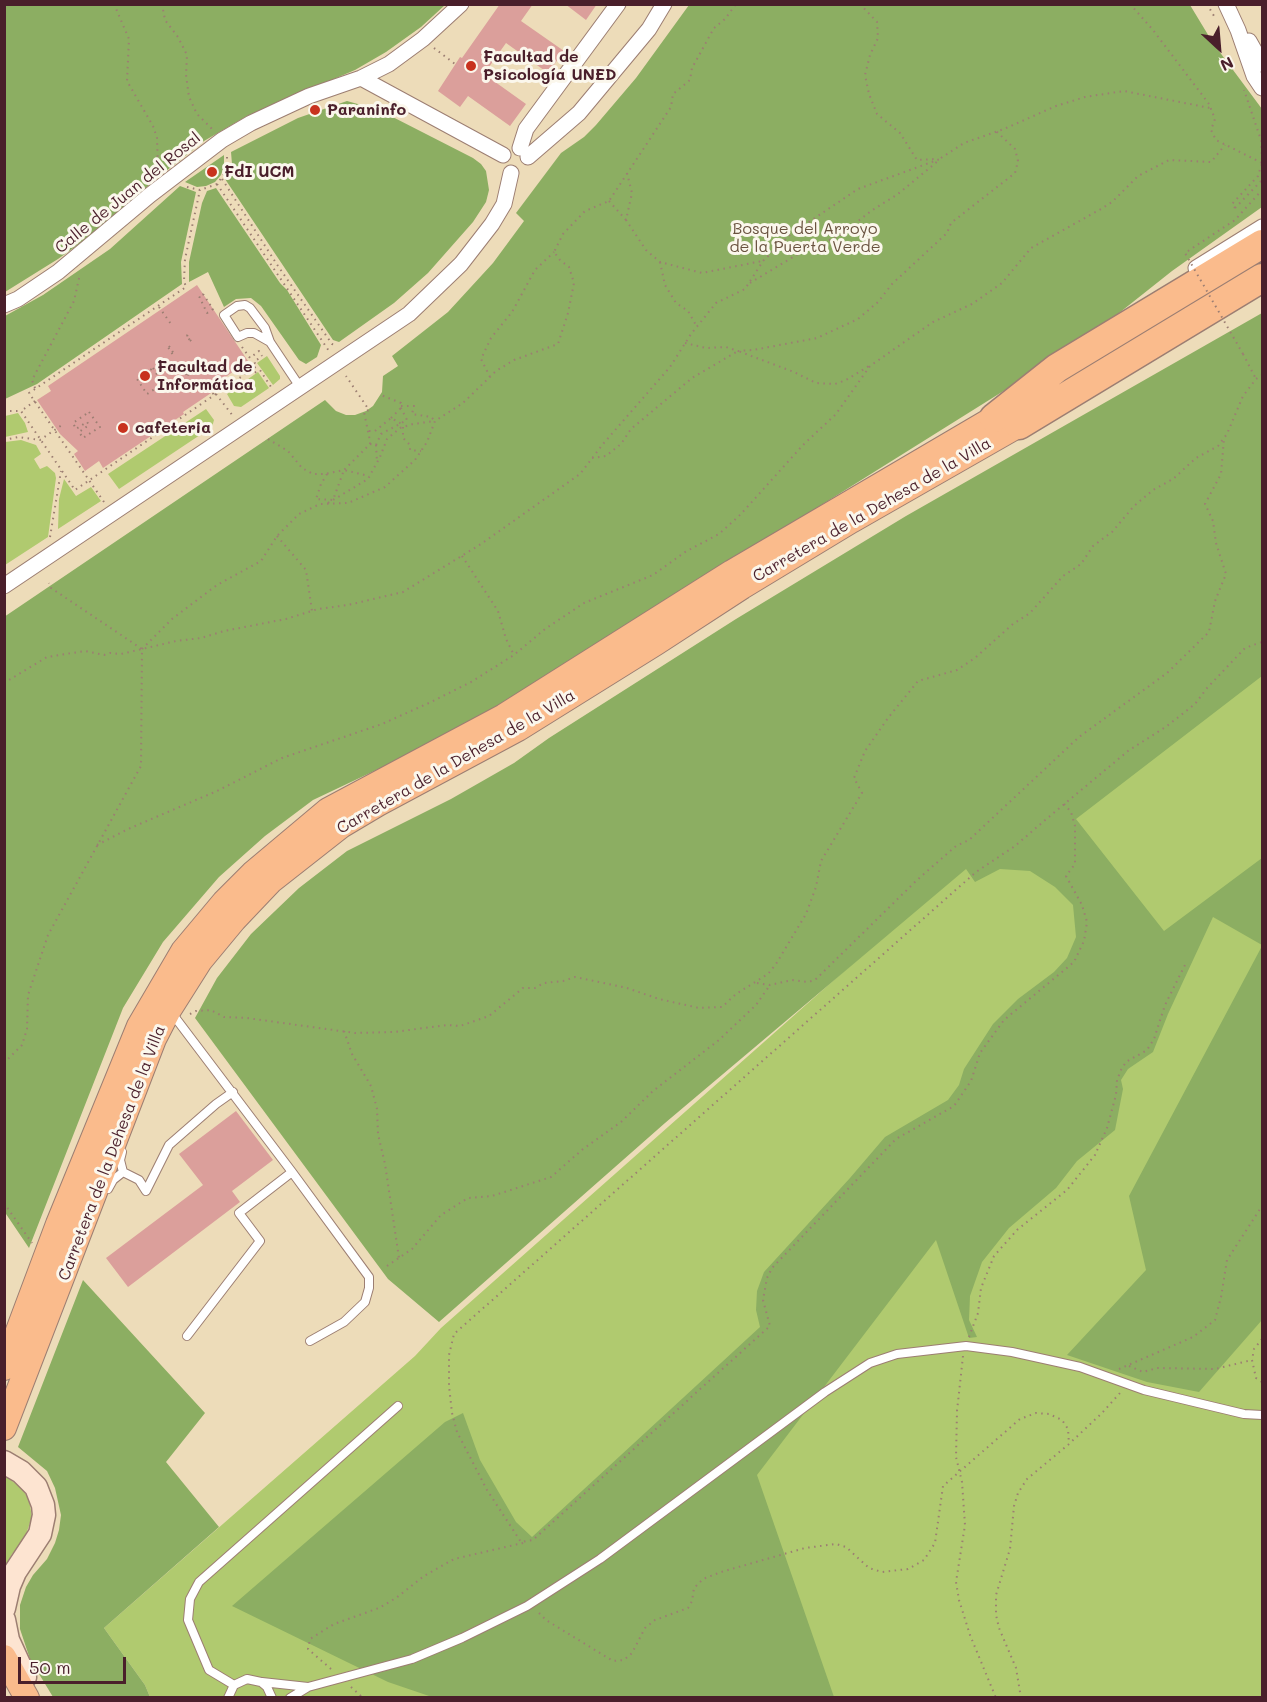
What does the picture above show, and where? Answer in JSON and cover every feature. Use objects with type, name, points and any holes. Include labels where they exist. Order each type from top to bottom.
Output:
[{"type":"highway","points":[[1006,422],[1057,368],[1263,244]]},
{"type":"highway","points":[[1006,422],[1263,258]]},
{"type":"highway","points":[[1006,422],[1263,278]]},
{"type":"highway","points":[[1006,422],[1077,399],[1263,296]]},
{"type":"main road","name":"Carretera de la Dehesa de la Villa","points":[[4,1428],[154,1039],[179,1012],[200,961],[271,881],[341,826],[518,729],[1006,422]]},
{"type":"main road","name":"Carretera de la Dehesa de la Villa","points":[[4,1368],[58,1224],[139,1026],[183,951],[224,902],[253,873],[328,810],[504,716],[837,508],[1006,422]]},
{"type":"main road","points":[[4,1658],[27,1698]]},
{"type":"street","points":[[361,78],[389,64],[423,39],[461,4]]},
{"type":"street","points":[[503,155],[505,168],[511,172],[524,170],[527,166],[524,152],[526,129],[618,4]]},
{"type":"street","points":[[503,155],[510,149],[524,152],[579,113],[649,29],[664,4]]},
{"type":"street","points":[[1226,4],[1254,76],[1263,88]]},
{"type":"street","points":[[1232,4],[1263,64]]},
{"type":"street","points":[[361,78],[503,155]]},
{"type":"street","name":"Calle de Juan del Rosal","points":[[4,305],[18,299],[58,272],[150,195],[222,140],[251,123],[309,96],[361,78]]},
{"type":"street","points":[[4,586],[409,314],[461,264],[498,216],[504,204],[511,172]]},
{"type":"street","points":[[1121,329],[1197,268],[1263,227]]},
{"type":"street","points":[[4,1462],[21,1472],[36,1487],[44,1515],[40,1534],[15,1572],[4,1608]]},
{"type":"street","points":[[4,1620],[8,1640],[34,1698]]},
{"type":"lane","points":[[270,342],[254,333],[247,333],[238,338],[224,315],[237,306],[244,305],[255,312],[266,328],[270,342],[300,387]]},
{"type":"lane","points":[[179,1012],[232,1092],[369,1277],[365,1302],[344,1322],[310,1341]]},
{"type":"lane","points":[[126,1138],[154,1039]]},
{"type":"lane","points":[[123,1149],[120,1160],[123,1172],[139,1180],[146,1191],[169,1145],[232,1092]]},
{"type":"lane","points":[[103,1199],[113,1180],[123,1172]]},
{"type":"lane","points":[[186,1336],[260,1240],[239,1213],[292,1172]]},
{"type":"lane","points":[[63,1276],[98,1209]]},
{"type":"lane","points":[[290,1698],[308,1687],[412,1659],[462,1638],[531,1604],[600,1559],[825,1392],[870,1363],[905,1352],[966,1346],[1012,1352],[1080,1367],[1128,1384],[1244,1414],[1263,1415]]},
{"type":"lane","points":[[234,1685],[209,1670],[188,1620],[190,1599],[199,1582],[398,1406]]},
{"type":"lane","points":[[228,1698],[234,1685],[247,1679],[308,1687]]},
{"type":"lane","points":[[261,1682],[267,1687],[272,1698]]},
{"type":"path","points":[[114,4],[129,39],[127,81],[146,112],[157,138],[159,179]]},
{"type":"path","points":[[162,4],[165,20],[187,55],[186,75],[189,97],[197,114],[209,128],[219,135]]},
{"type":"path","points":[[490,377],[481,359],[491,338],[512,312],[535,270],[554,252],[563,234],[585,211],[609,201],[671,107],[673,94],[690,80],[692,68],[714,28],[725,19],[736,4]]},
{"type":"path","points":[[860,4],[878,22],[878,38],[870,55],[865,75],[877,114],[900,133],[917,160],[940,159]]},
{"type":"path","points":[[1130,4],[1153,30],[1210,108],[1215,119],[1211,130],[1216,141],[1262,163]]},
{"type":"path","points":[[1207,4],[1219,25]]},
{"type":"path","points":[[431,47],[455,64]]},
{"type":"path","points":[[1243,87],[1261,140],[1262,163],[1258,176],[1232,204],[1235,208],[1263,180]]},
{"type":"path","points":[[748,284],[798,254],[838,236],[898,194],[940,159],[964,143],[1056,105],[1085,97],[1124,91],[1210,108]]},
{"type":"path","points":[[592,458],[606,456],[621,444],[631,429],[692,378],[738,351],[786,345],[817,338],[858,319],[947,233],[951,223],[1015,173],[1018,161],[1015,149],[996,131]]},
{"type":"path","points":[[685,344],[706,348],[726,347],[794,372],[816,383],[835,384],[846,380],[933,322],[980,299],[1002,283],[1031,248],[1112,202],[1138,176],[1169,160],[1210,162],[1225,145]]},
{"type":"path","points":[[185,186],[200,190],[217,184],[222,179],[228,163],[226,150]]},
{"type":"path","points":[[4,683],[47,657],[86,651],[104,655],[121,654],[403,592],[462,556],[580,474],[670,367],[716,303],[746,289],[764,261],[791,234],[858,189],[940,159]]},
{"type":"path","points":[[626,220],[632,194],[627,173]]},
{"type":"path","points":[[222,179],[332,344],[342,346]]},
{"type":"path","points":[[217,184],[369,410],[364,412],[370,444],[344,470],[333,500]]},
{"type":"path","points":[[105,504],[29,393],[186,287],[185,260],[200,190]]},
{"type":"path","points":[[1256,379],[1244,354],[1185,253],[1235,220],[1263,190]]},
{"type":"path","points":[[609,201],[626,220],[646,250],[660,262],[702,273],[764,261]]},
{"type":"path","points":[[377,462],[376,445],[381,434],[402,426],[435,421],[463,403],[490,377],[514,360],[558,344],[574,283],[569,267],[554,252]]},
{"type":"path","points":[[660,262],[665,285],[676,303],[688,311],[697,327]]},
{"type":"path","points":[[35,389],[32,380],[74,301],[82,266]]},
{"type":"path","points":[[203,294],[213,309],[207,313],[199,296],[203,294]]},
{"type":"path","points":[[158,306],[171,324]]},
{"type":"path","points":[[21,411],[75,490],[257,366],[254,362],[262,356],[259,351],[250,358],[238,338]]},
{"type":"path","points":[[97,845],[128,829],[217,791],[282,758],[382,724],[471,682],[514,655],[545,628],[584,603],[653,575],[685,552],[719,534],[741,514],[803,445],[836,414],[870,366]]},
{"type":"path","points":[[153,368],[163,384],[147,394],[136,379],[153,368]]},
{"type":"path","points":[[250,371],[252,374],[260,370],[274,392]]},
{"type":"path","points":[[179,1012],[211,1010],[224,1017],[344,1031],[394,1032],[447,1025],[460,1026],[489,1016],[523,988],[535,988],[544,982],[563,981],[575,977],[627,988],[659,999],[699,1008],[722,1007],[736,994],[757,983],[776,964],[806,914],[816,887],[820,861],[862,793],[854,778],[865,751],[918,681],[957,670],[975,658],[1013,624],[1030,614],[1063,576],[1081,564],[1093,546],[1112,532],[1134,506],[1196,459],[1218,446],[1243,396],[1256,379],[1263,375]]},
{"type":"path","points":[[206,383],[235,418]]},
{"type":"path","points":[[381,395],[401,403],[406,420]]},
{"type":"path","points":[[4,411],[21,411],[35,401]]},
{"type":"path","points":[[327,504],[369,476],[387,439],[412,414],[414,406],[401,407],[375,432],[369,430]]},
{"type":"path","points":[[89,412],[100,427],[83,438],[79,432],[89,425],[87,422],[76,429],[73,423],[89,412]]},
{"type":"path","points":[[412,414],[431,417],[435,421]]},
{"type":"path","points":[[391,418],[402,426],[403,438],[410,445],[410,450],[421,451]]},
{"type":"path","points":[[4,1063],[22,1045],[27,1029],[28,994],[48,935],[141,766],[142,649],[172,620],[217,585],[261,561],[277,536],[299,514],[321,504],[348,503],[385,487],[415,460],[427,442],[435,421]]},
{"type":"path","points":[[4,440],[18,437],[40,440],[62,425]]},
{"type":"path","points":[[757,983],[770,985],[792,980],[808,982],[815,980],[917,880],[956,846],[969,840],[1079,737],[1167,673],[1209,632],[1215,602],[1226,574],[1216,543],[1213,521],[1205,504],[1221,474],[1224,438]]},
{"type":"path","points":[[268,439],[288,451],[306,471],[317,475],[344,470],[369,476]]},
{"type":"path","points":[[370,444],[376,445]]},
{"type":"path","points":[[48,542],[61,470]]},
{"type":"path","points":[[328,473],[316,499],[333,500]]},
{"type":"path","points":[[277,536],[306,570],[312,611]]},
{"type":"path","points":[[462,556],[498,611],[506,639],[514,655]]},
{"type":"path","points":[[49,583],[51,588],[142,649]]},
{"type":"path","points":[[533,1540],[521,1542],[487,1490],[456,1432],[449,1386],[449,1355],[454,1334],[976,872],[1015,846],[1128,751],[1167,726],[1195,704],[1245,648],[1263,642]]},
{"type":"path","points":[[341,1678],[308,1649],[310,1639],[334,1624],[379,1608],[424,1576],[454,1559],[533,1540],[770,1326],[763,1300],[767,1278],[772,1268],[896,1139],[954,1106],[971,1081],[980,1053],[1004,1020],[1074,962],[1084,941],[1087,922],[1082,905],[1065,876],[1075,864],[1075,826],[1071,812],[1064,804]]},
{"type":"path","points":[[969,1338],[978,1313],[981,1288],[994,1256],[1017,1230],[1067,1190],[1095,1155],[1107,1128],[1121,1070],[1126,1062],[1147,1050],[1154,1039],[1165,1005],[1186,963]]},
{"type":"path","points":[[387,1266],[412,1249],[441,1215],[468,1198],[492,1196],[551,1177],[583,1149],[621,1122],[653,1091],[719,1040],[756,1005],[770,985]]},
{"type":"path","points":[[344,1031],[352,1054],[371,1086],[377,1108],[378,1134],[385,1164],[399,1258]]},
{"type":"path","points":[[4,1203],[33,1244]]},
{"type":"path","points":[[1104,1376],[1193,1337],[1215,1320],[1227,1260],[1263,1206]]},
{"type":"path","points":[[1263,1339],[1254,1349],[1252,1360],[1256,1378],[1263,1382]]},
{"type":"path","points":[[963,1356],[957,1411],[956,1457],[965,1525],[956,1582],[970,1635],[996,1698]]},
{"type":"path","points":[[1127,1365],[1143,1372],[1157,1368],[1215,1369],[1252,1360]]},
{"type":"path","points":[[1021,1698],[1017,1668],[999,1629],[996,1615],[996,1595],[1010,1549],[1014,1506],[1018,1492],[1027,1479],[1102,1413],[1128,1384]]},
{"type":"path","points":[[531,1604],[546,1620],[612,1661],[624,1660],[632,1653],[645,1628],[655,1620],[688,1608],[692,1601],[694,1588],[703,1579],[721,1572],[805,1548],[836,1544],[846,1547],[869,1568],[882,1572],[908,1569],[924,1560],[935,1543],[943,1486],[1020,1419],[1036,1413],[1049,1414],[1062,1420],[1068,1429],[1069,1444]]},
{"type":"green space","points":[[5,5],[445,5],[421,27],[386,52],[355,70],[247,116],[204,141],[89,237],[5,292]]},
{"type":"green space","name":"Bosque del Arroyo de la Puerta Verde","points":[[689,5],[1190,5],[1213,43],[1262,109],[1262,207],[1172,271],[1085,340],[465,728],[313,800],[265,836],[219,877],[163,942],[123,1008],[29,1248],[4,1211],[4,617],[325,400],[336,411],[346,415],[355,415],[373,406],[382,392],[383,376],[398,366],[392,356],[448,312],[493,263],[524,221],[516,213],[561,153],[584,137],[596,125],[636,78]]},
{"type":"green space","points":[[347,101],[379,110],[473,158],[486,171],[489,190],[486,202],[473,222],[428,273],[394,303],[339,342],[333,340],[225,179],[232,164],[231,152],[298,118]]},
{"type":"green space","points":[[224,155],[221,175],[215,182],[197,187],[185,182]]},
{"type":"green space","points":[[180,186],[196,192],[181,262],[182,284],[37,384],[5,399],[5,316],[43,295],[110,249]]},
{"type":"green space","points":[[216,188],[287,290],[321,345],[317,357],[306,364],[299,360],[261,306],[251,298],[236,299],[224,307],[208,272],[189,282],[189,262],[202,203],[207,191]]},
{"type":"green space","points":[[1262,313],[1262,676],[1076,819],[1164,931],[1262,858],[1262,945],[1213,917],[1153,1052],[1128,1069],[1121,1080],[1123,1089],[1115,1130],[1077,1161],[1056,1188],[1009,1228],[982,1262],[970,1296],[969,1320],[977,1337],[969,1338],[936,1240],[757,1475],[834,1697],[432,1697],[388,1682],[232,1606],[445,1422],[463,1413],[480,1460],[516,1522],[532,1537],[760,1327],[756,1310],[757,1291],[764,1272],[885,1137],[948,1100],[959,1085],[964,1069],[993,1024],[1018,999],[1054,972],[1067,958],[1076,937],[1073,905],[1055,887],[1030,871],[1000,869],[975,882],[966,869],[665,1123],[439,1322],[388,1279],[195,1018],[217,978],[251,934],[299,888],[347,851],[451,799],[514,763],[549,738],[736,619],[906,516]]},
{"type":"green space","points":[[267,356],[280,376],[280,379],[273,385],[257,363]]},
{"type":"green space","points":[[258,372],[269,388],[241,407],[234,406],[227,394]]},
{"type":"green space","points":[[206,409],[214,420],[212,427],[119,489],[108,474]]},
{"type":"green space","points":[[18,413],[28,432],[5,437],[5,416]]},
{"type":"green space","points":[[21,440],[36,445],[41,454],[34,459],[40,469],[47,466],[55,473],[56,478],[48,537],[5,565],[5,442]]},
{"type":"green space","points":[[64,479],[76,496],[91,487],[101,501],[58,529],[59,499]]},
{"type":"green space","points":[[1262,601],[1262,1697],[150,1697],[145,1685],[104,1628],[415,1356],[441,1328]]},
{"type":"green space","points":[[1262,946],[1262,1320],[1199,1392],[1147,1382],[1067,1355],[1146,1270],[1129,1196]]},
{"type":"green space","points":[[83,1280],[205,1413],[166,1462],[219,1527],[104,1628],[145,1685],[150,1697],[53,1697],[30,1659],[20,1629],[20,1605],[26,1587],[47,1559],[55,1543],[61,1515],[55,1488],[47,1471],[18,1447]]},
{"type":"green space","points":[[5,1476],[22,1488],[29,1500],[32,1517],[24,1540],[5,1567]]},
{"type":"building","name":"Facultad de Psicología UNED","points":[[500,4],[533,4],[521,21],[564,51],[548,73],[506,43],[484,74],[526,104],[510,126],[468,96],[460,107],[438,91],[460,57],[462,58]]},
{"type":"building","name":"Facultad de Psicología UNED","points":[[565,4],[597,4],[586,20]]},
{"type":"building","name":"Facultad de Informática","points":[[197,285],[248,361],[220,381],[223,385],[183,412],[184,414],[103,468],[99,461],[85,471],[74,454],[78,451],[60,434],[37,400],[51,391],[48,386]]},
{"type":"building","points":[[236,1111],[273,1160],[232,1191],[240,1202],[128,1287],[106,1258],[203,1185],[179,1154]]},
{"type":"place","name":"Facultad de Psicología UNED","points":[[471,66]]},
{"type":"place","name":"Paraninfo","points":[[315,110]]},
{"type":"place","name":"FdI UCM","points":[[212,172]]},
{"type":"place","name":"Facultad de Informática","points":[[145,376]]},
{"type":"place","name":"cafeteria","points":[[123,428]]}]
